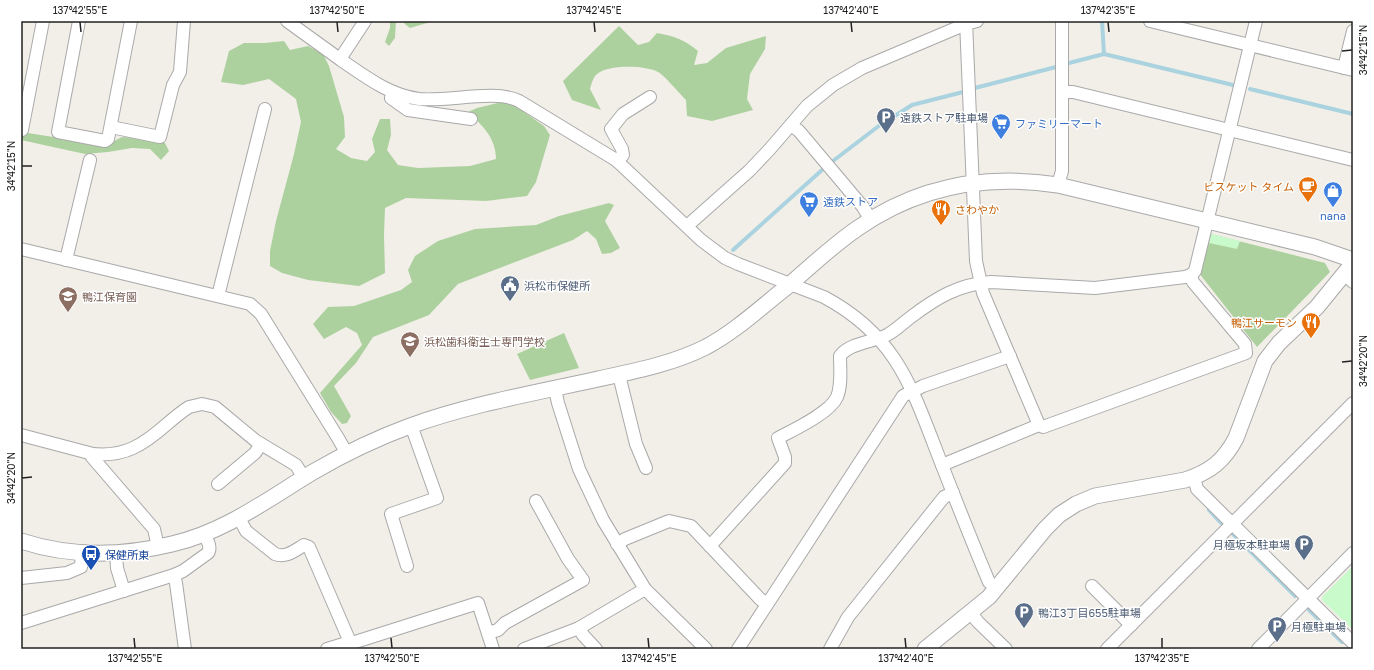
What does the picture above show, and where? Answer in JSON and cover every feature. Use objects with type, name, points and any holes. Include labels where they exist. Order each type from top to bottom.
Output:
[{"type":"street","points":[[22,130],[43,21]]},
{"type":"street","points":[[79,21],[58,132],[106,141],[111,128],[131,21]]},
{"type":"street","points":[[111,128],[160,137],[172,85],[180,72],[184,21]]},
{"type":"street","points":[[286,21],[373,82],[393,92],[408,97],[427,100],[499,96],[513,98],[617,161],[713,249],[731,261],[824,297],[836,303],[859,319],[879,338],[896,361],[913,391],[989,582],[996,588]]},
{"type":"street","points":[[340,59],[365,21]]},
{"type":"street","points":[[1058,185],[1062,171],[1062,21]]},
{"type":"street","points":[[1150,21],[1348,69],[1353,31]]},
{"type":"street","points":[[710,546],[785,463],[785,457],[778,438],[810,420],[834,402],[839,390],[840,356],[843,352],[887,335],[938,298],[953,291],[979,283],[991,282],[1095,288],[1191,275],[1198,266],[1207,221],[1256,21]]},
{"type":"street","points":[[687,226],[749,171],[807,106],[819,95],[847,76],[862,68],[970,22],[972,183],[976,261],[979,283],[1039,425]]},
{"type":"street","points":[[393,92],[391,98],[408,110],[471,119]]},
{"type":"street","points":[[1062,92],[1073,92],[1353,160]]},
{"type":"street","points":[[617,161],[623,155],[622,149],[611,129],[623,114],[650,97]]},
{"type":"street","points":[[218,296],[265,109]]},
{"type":"street","points":[[791,125],[799,131],[863,207],[871,220]]},
{"type":"street","points":[[66,260],[90,160]]},
{"type":"street","points":[[21,541],[52,549],[82,552],[116,553],[158,548],[204,534],[238,518],[347,454],[375,440],[411,426],[461,410],[671,362],[710,345],[740,325],[842,240],[871,220],[914,198],[972,183],[1017,181],[1058,185],[1315,247],[1353,260]]},
{"type":"street","points":[[21,249],[250,304],[261,314],[347,454]]},
{"type":"street","points":[[932,647],[982,603],[1052,522],[1068,509],[1095,496],[1194,477],[1207,472],[1216,465],[1231,448],[1236,438],[1260,372],[1271,351],[1350,273]]},
{"type":"street","points":[[942,465],[1039,425],[1043,427],[1246,353],[1245,344],[1193,282],[1191,275]]},
{"type":"street","points":[[738,649],[903,396],[923,386],[1010,356]]},
{"type":"street","points":[[619,375],[636,444],[646,468]]},
{"type":"street","points":[[555,389],[579,469],[603,520],[645,589],[706,649]]},
{"type":"street","points":[[1108,649],[1353,403]]},
{"type":"street","points":[[21,435],[93,454],[121,453],[138,446],[153,436],[183,410],[202,404],[215,407],[220,410],[261,444],[296,465],[304,478]]},
{"type":"street","points":[[407,566],[391,514],[437,498],[411,426]]},
{"type":"street","points":[[218,484],[255,454],[261,444]]},
{"type":"street","points":[[93,454],[92,457],[154,529],[158,548]]},
{"type":"street","points":[[1194,477],[1197,489],[1353,643]]},
{"type":"street","points":[[830,649],[848,617],[944,497],[953,493]]},
{"type":"street","points":[[488,633],[498,630],[506,623],[583,580],[568,559],[536,501]]},
{"type":"street","points":[[238,518],[246,531],[279,556],[288,554],[304,546],[309,547],[350,642]]},
{"type":"street","points":[[617,544],[625,539],[669,521],[691,526],[760,600],[767,604]]},
{"type":"street","points":[[21,623],[183,571],[210,550],[210,546],[204,534]]},
{"type":"street","points":[[21,578],[67,573],[81,567],[82,552]]},
{"type":"street","points":[[116,553],[116,568],[124,591]]},
{"type":"street","points":[[1258,649],[1353,554]]},
{"type":"street","points":[[174,575],[185,649]]},
{"type":"street","points":[[1092,586],[1131,625]]},
{"type":"street","points":[[524,649],[579,628],[645,589]]},
{"type":"street","points":[[328,649],[350,642],[352,643],[478,603],[493,649]]},
{"type":"street","points":[[971,613],[978,622],[1006,649]]},
{"type":"street","points":[[579,628],[596,649]]},
{"type":"green space","points":[[390,21],[396,21],[395,38],[389,46],[385,42],[390,28]]},
{"type":"green space","points":[[402,21],[434,21],[410,28]]},
{"type":"green space","points":[[619,26],[638,45],[649,42],[657,33],[684,41],[698,51],[694,65],[707,63],[726,48],[766,36],[765,49],[750,74],[747,99],[753,110],[712,121],[687,116],[686,100],[664,77],[658,72],[636,67],[617,67],[601,71],[595,76],[590,89],[601,110],[572,100],[563,81]]},
{"type":"green space","points":[[284,41],[290,50],[308,46],[323,54],[329,66],[344,117],[345,137],[336,149],[351,158],[367,161],[375,152],[372,139],[380,119],[390,119],[391,135],[387,150],[398,165],[418,168],[470,166],[496,159],[494,145],[491,138],[483,127],[468,112],[477,108],[510,100],[544,126],[550,135],[536,182],[527,196],[486,201],[406,198],[385,208],[385,273],[359,286],[308,280],[282,273],[270,266],[270,251],[301,122],[296,99],[269,79],[243,85],[221,82],[229,51],[244,43]]},
{"type":"green space","points":[[21,132],[106,145],[122,137],[149,139],[165,143],[169,151],[161,160],[150,149],[132,148],[85,154],[21,140]]},
{"type":"green space","points":[[609,203],[614,205],[605,221],[620,248],[611,253],[602,254],[596,239],[587,231],[573,240],[458,284],[429,315],[373,337],[356,363],[334,386],[351,416],[347,423],[342,424],[331,412],[320,393],[362,345],[357,333],[346,327],[324,339],[313,324],[328,307],[354,306],[401,290],[412,282],[408,270],[415,256],[438,241],[475,229],[536,225],[559,216]]},
{"type":"green space","points":[[1211,234],[1325,263],[1330,272],[1257,347],[1199,273],[1207,239]]},
{"type":"green space","points":[[1211,234],[1240,241],[1237,249],[1209,243]]},
{"type":"green space","points":[[564,333],[579,368],[530,380],[517,354]]},
{"type":"green space","points":[[1353,566],[1353,630],[1322,600],[1322,597]]},
{"type":"waterway","points":[[1102,21],[1104,54]]},
{"type":"waterway","points":[[1069,63],[1104,54],[1233,85]]},
{"type":"waterway","points":[[975,88],[1056,67]]},
{"type":"waterway","points":[[1250,89],[1353,114]]},
{"type":"waterway","points":[[890,119],[912,105],[963,92]]},
{"type":"waterway","points":[[833,161],[880,125]]},
{"type":"waterway","points":[[733,250],[822,170]]},
{"type":"waterway","points":[[1209,510],[1221,523]]},
{"type":"waterway","points":[[1233,534],[1295,596]]},
{"type":"waterway","points":[[1309,610],[1342,642]]},
{"type":"place","name":"遠鉄ストア駐車場","points":[[886,134]]},
{"type":"place","name":"ファミリーマート","points":[[1001,140]]},
{"type":"place","name":"ビスケット タイム","points":[[1308,203]]},
{"type":"place","name":"nana","points":[[1333,208]]},
{"type":"place","name":"遠鉄ストア","points":[[809,218]]},
{"type":"place","name":"さわやか","points":[[941,226]]},
{"type":"place","name":"浜松市保健所","points":[[510,302]]},
{"type":"place","name":"鴨江保育園","points":[[68,313]]},
{"type":"place","name":"鴨江サーモン","points":[[1311,339]]},
{"type":"place","name":"浜松歯科衛生士専門学校","points":[[410,358]]},
{"type":"place","name":"月極坂本駐車場","points":[[1304,561]]},
{"type":"place","name":"保健所東","points":[[91,571]]},
{"type":"place","name":"鴨江3丁目655駐車場","points":[[1024,629]]},
{"type":"place","name":"月極駐車場","points":[[1277,643]]}]
